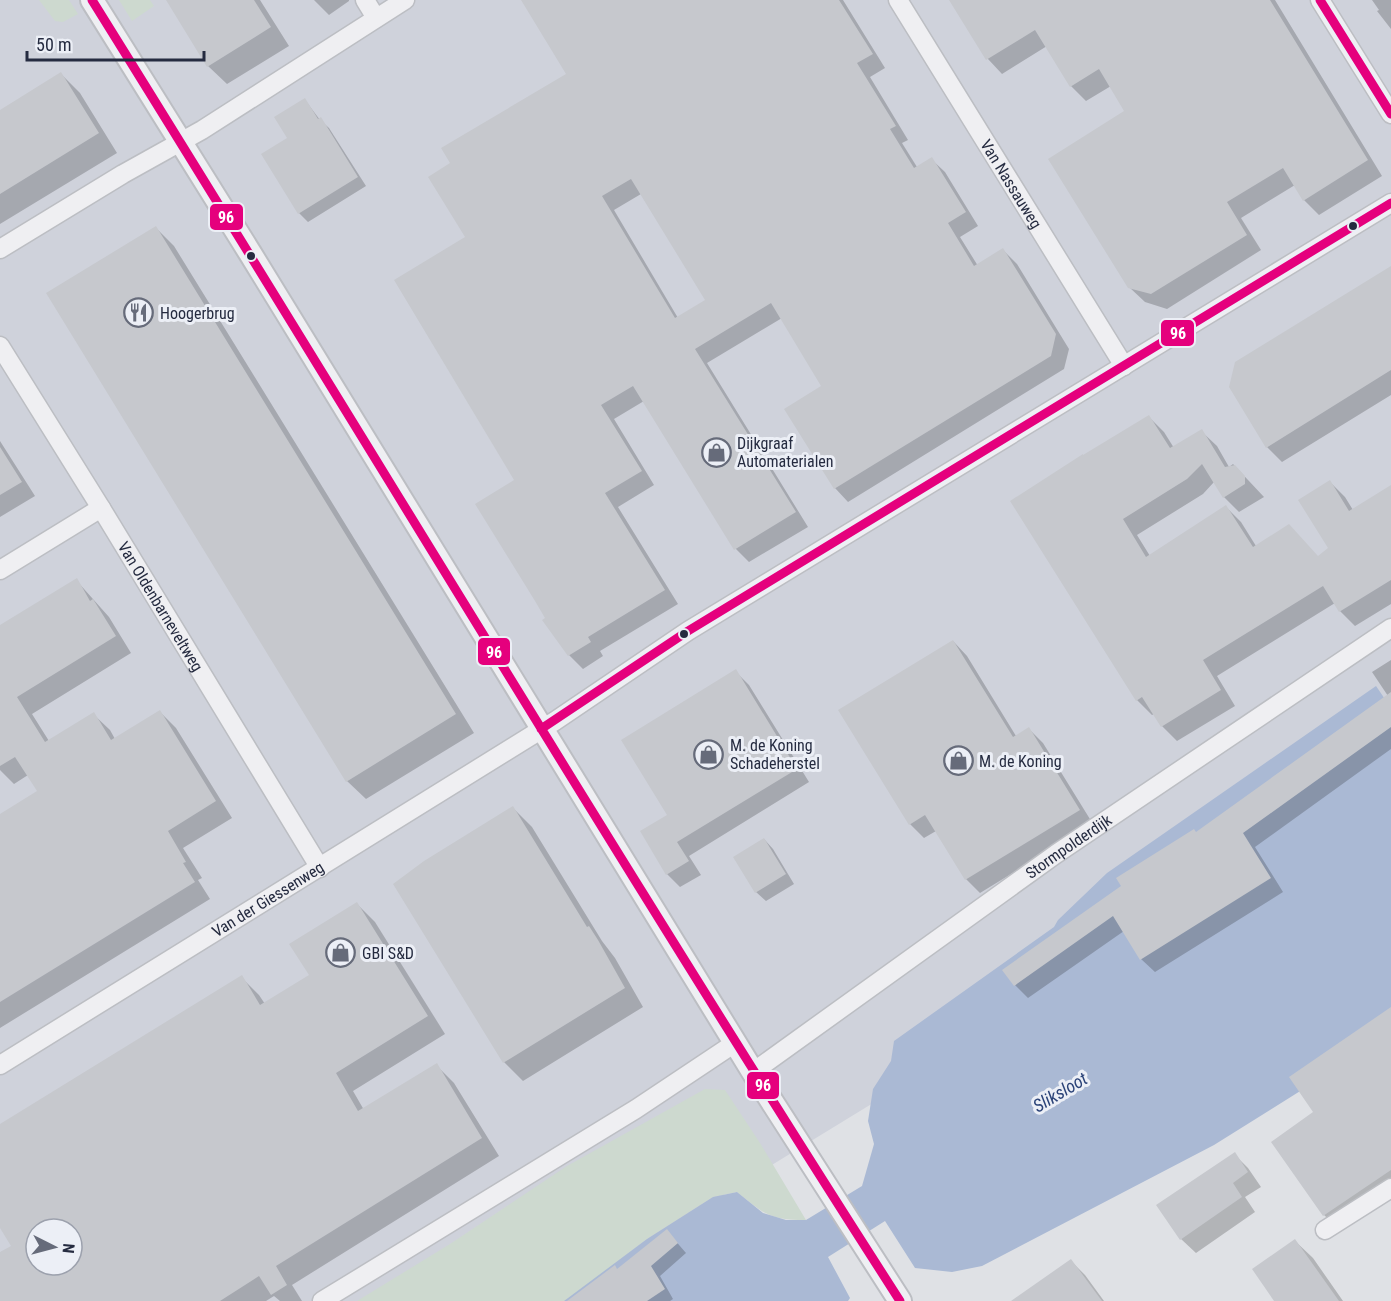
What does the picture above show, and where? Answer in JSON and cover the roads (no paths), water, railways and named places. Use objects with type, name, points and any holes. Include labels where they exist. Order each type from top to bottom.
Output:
[{"type":"street","points":[[92,0],[753,1072],[897,1296]]},
{"type":"street","points":[[365,0],[376,18]]},
{"type":"street","points":[[0,249],[179,141],[202,130],[405,0]]},
{"type":"street","name":"Van Nassauweg","points":[[898,0],[1124,366]]},
{"type":"street","points":[[1320,0],[1391,114]]},
{"type":"street","name":"Van der Giessenweg","points":[[0,1065],[541,729],[688,631],[1391,203]]},
{"type":"street","name":"Van Oldenbarneveltweg","points":[[0,346],[320,868]]},
{"type":"street","points":[[0,570],[101,508]]},
{"type":"street","name":"Stormpolderdijk","points":[[753,1072],[1056,854],[1391,628]]},
{"type":"street","points":[[322,1301],[636,1109],[735,1043]]},
{"type":"street","points":[[1325,1230],[1391,1188]]},
{"type":"water","name":"Sliksloot","points":[[1376,686],[1391,708],[1391,1034],[1214,1145],[982,1266],[952,1272],[915,1268],[885,1221],[828,1257],[850,1298],[848,1301],[564,1301],[647,1239],[713,1197],[737,1192],[763,1213],[786,1220],[806,1220],[862,1186],[874,1144],[868,1121],[873,1089],[891,1061],[894,1041],[1054,927],[1058,920],[1107,873]]},
{"type":"place","name":"Hoogerbrug","points":[[139,313]]},
{"type":"place","name":"Dijkgraaf Automaterialen","points":[[716,452]]},
{"type":"place","name":"M. de Koning Schadeherstel","points":[[709,754]]},
{"type":"place","name":"M. de Koning","points":[[958,761]]},
{"type":"place","name":"GBI S&D","points":[[341,953]]}]
